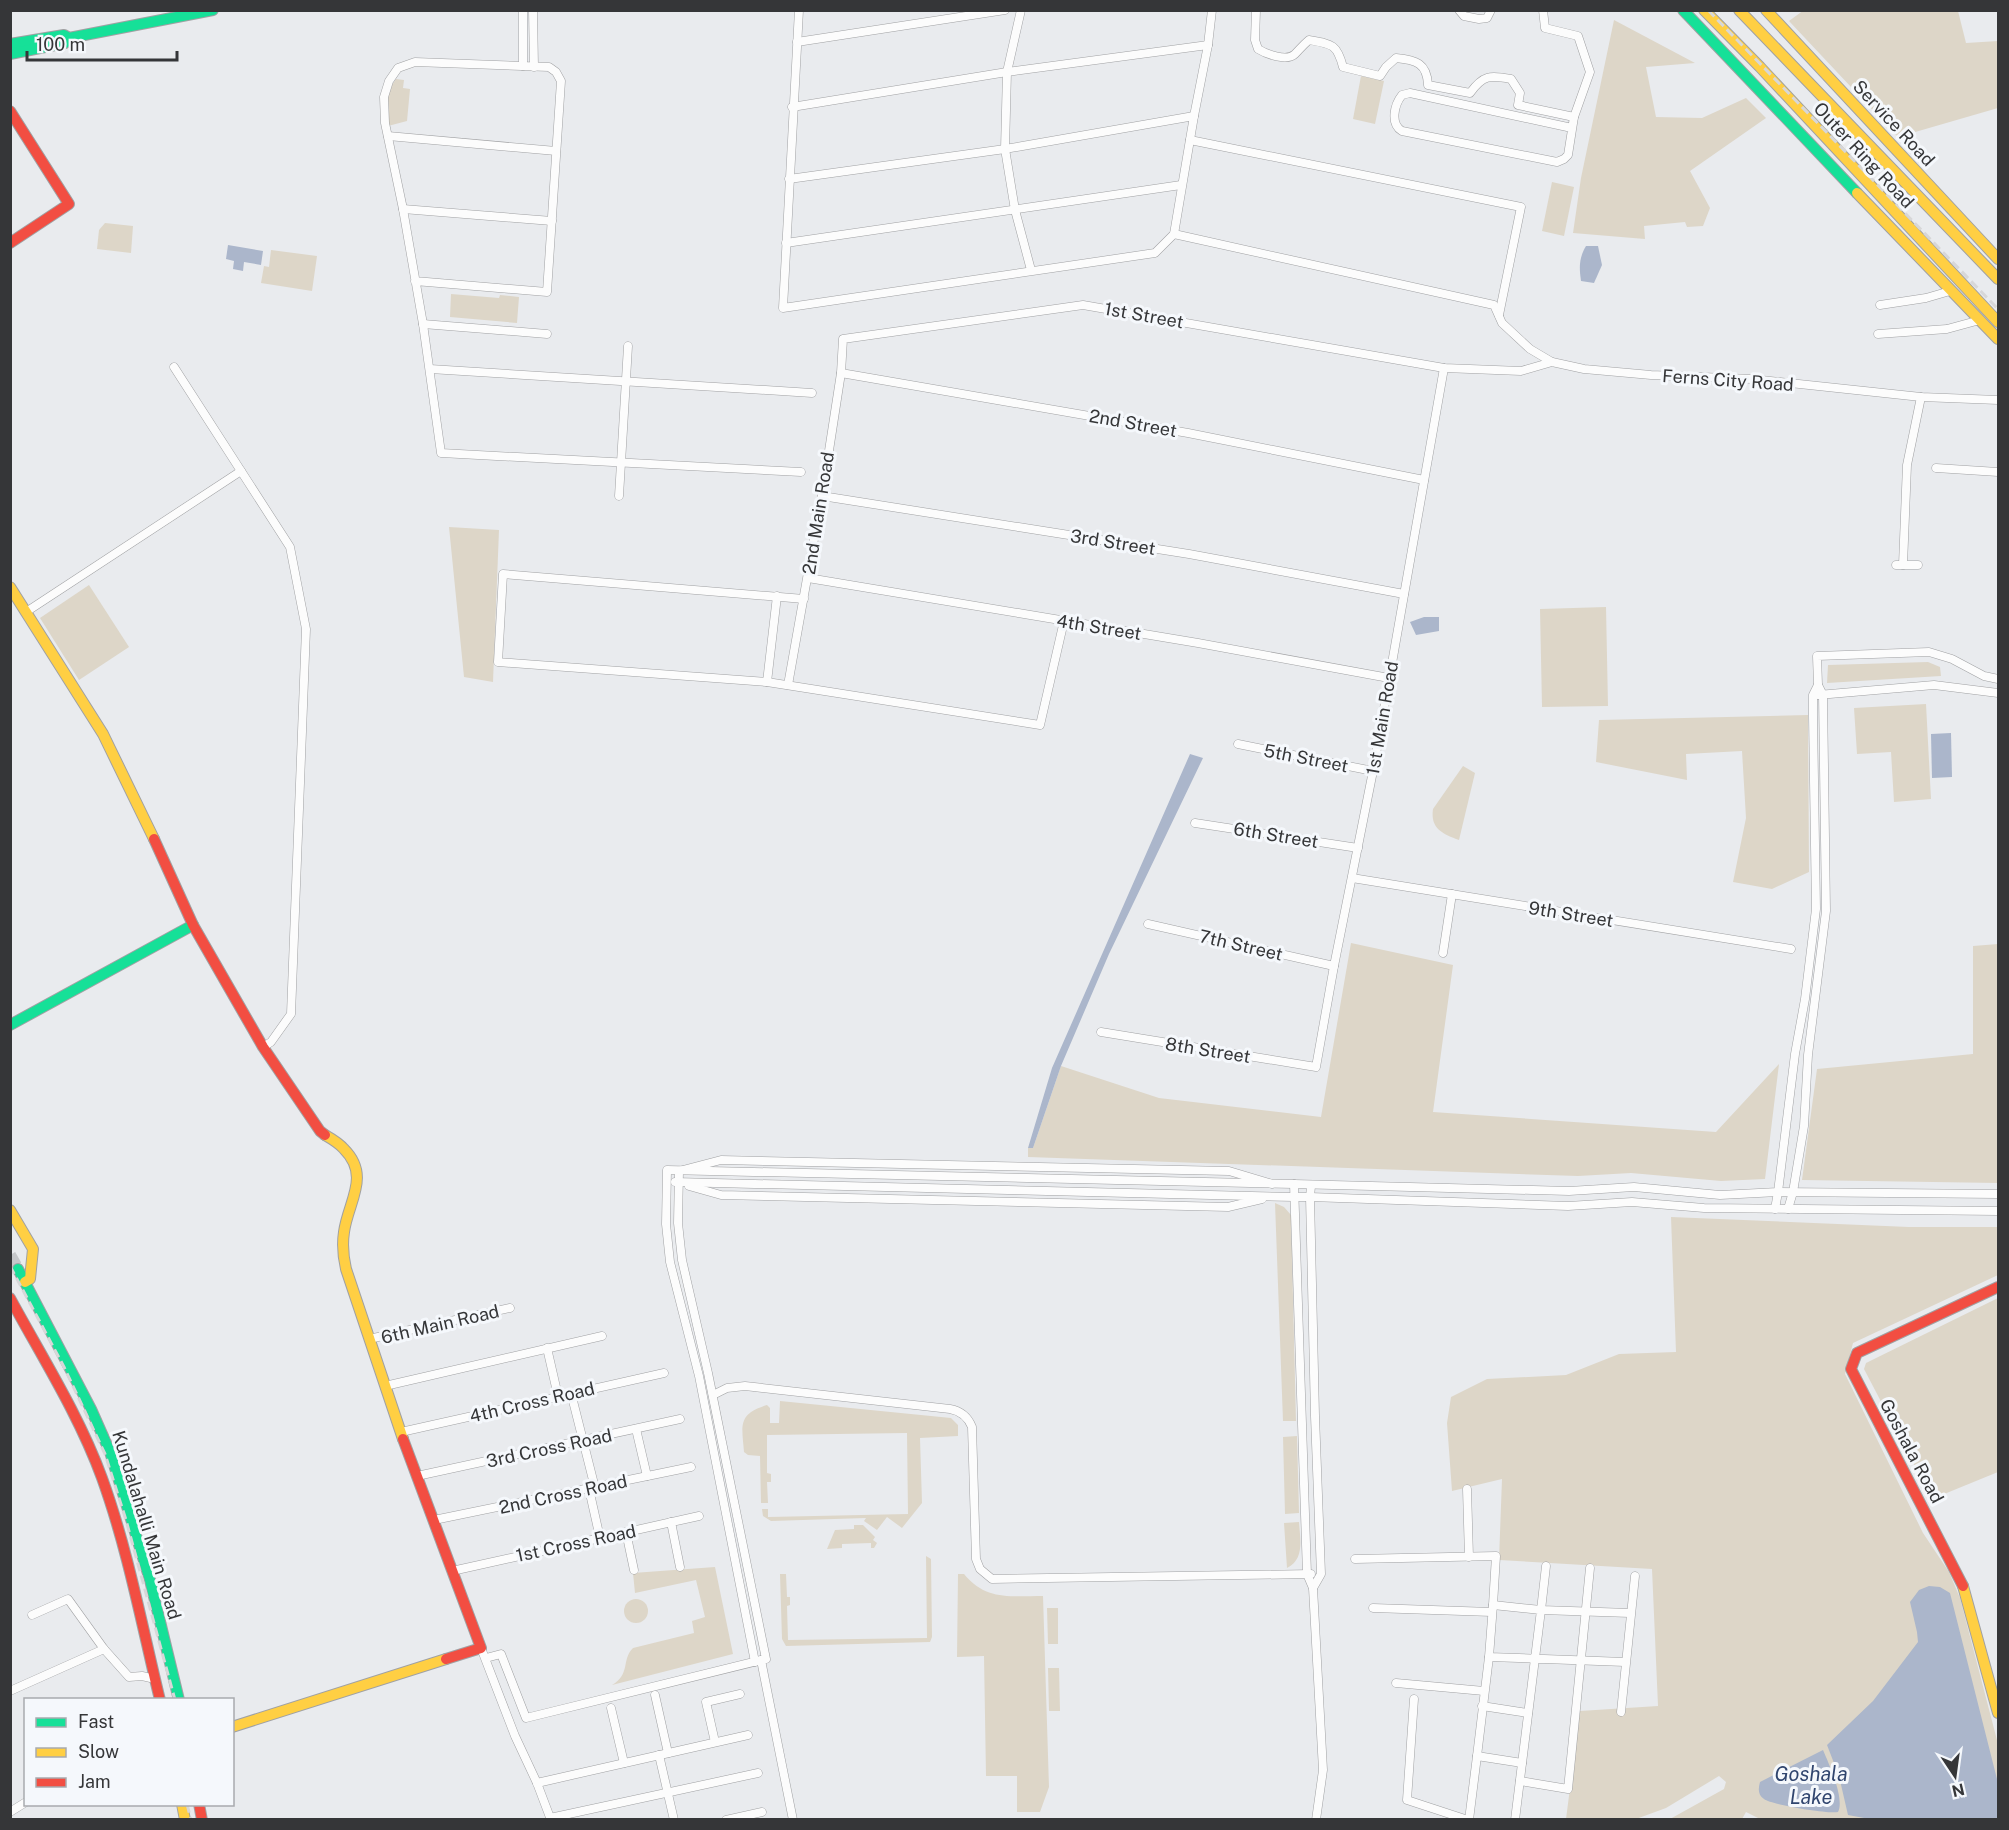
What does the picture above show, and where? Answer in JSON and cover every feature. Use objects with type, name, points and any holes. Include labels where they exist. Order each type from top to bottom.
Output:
[{"type":"main road","points":[[10,54],[65,43],[69,38],[213,10]]},
{"type":"main road","points":[[1683,10],[1998,339]]},
{"type":"main road","name":"Outer Ring Road","points":[[1704,10],[1998,322]]},
{"type":"main road","name":"Outer Ring Road","points":[[1739,10],[1782,52],[1998,279]]},
{"type":"main road","name":"Service Road","points":[[1766,10],[1998,259]]},
{"type":"main road","points":[[10,44],[64,35],[69,38]]},
{"type":"main road","points":[[10,111],[69,204],[10,243]]},
{"type":"main road","points":[[10,587],[103,734],[163,857],[193,925],[263,1047],[320,1131],[344,1148],[353,1160],[358,1186],[344,1230],[342,1251],[346,1269],[417,1476],[484,1653],[234,1726]]},
{"type":"main road","points":[[10,1025],[193,925]]},
{"type":"main road","points":[[10,1210],[33,1249],[30,1279],[25,1282]]},
{"type":"main road","name":"Kundalahalli Main Road","points":[[18,1269],[91,1409],[110,1452],[150,1580],[179,1698]]},
{"type":"main road","name":"Goshala Road","points":[[1998,1287],[1857,1353],[1851,1369],[1962,1581],[1998,1713]]},
{"type":"main road","name":"Kundalahalli Main Road","points":[[11,1299],[83,1432],[102,1478],[123,1548],[160,1698]]},
{"type":"street","points":[[523,10],[523,66]]},
{"type":"street","points":[[533,10],[534,67]]},
{"type":"street","points":[[799,10],[792,106],[783,308],[1155,253],[1174,234],[1208,45],[1212,10]]},
{"type":"street","points":[[797,42],[1005,10]]},
{"type":"street","points":[[1021,10],[1007,72],[1005,148],[1015,210],[1031,270]]},
{"type":"street","points":[[1256,10],[1255,40],[1258,49],[1264,53],[1285,58],[1295,54],[1309,40],[1329,43],[1339,52],[1343,67],[1380,76],[1396,58],[1409,59],[1422,65],[1427,75],[1428,85],[1470,93],[1478,82],[1493,75],[1511,79],[1520,93],[1518,105],[1574,117]]},
{"type":"street","points":[[1459,10],[1464,16],[1479,19],[1487,18],[1491,10]]},
{"type":"street","points":[[1543,10],[1545,28],[1578,36],[1590,72],[1574,117],[1568,155],[1564,159],[1557,162],[1402,131],[1396,128],[1394,121],[1398,100],[1401,95],[1410,93],[1572,128]]},
{"type":"street","points":[[523,29],[533,28]]},
{"type":"street","points":[[792,106],[1007,72],[1208,45]]},
{"type":"street","points":[[415,281],[547,292],[561,81],[549,67],[415,63],[398,68],[389,81],[384,97],[385,123],[423,324],[441,453],[801,472]]},
{"type":"street","points":[[1447,101],[1449,89]]},
{"type":"street","points":[[789,179],[1005,148],[1194,116]]},
{"type":"street","points":[[388,136],[556,151]]},
{"type":"street","points":[[1190,140],[1521,207],[1499,315]]},
{"type":"street","points":[[786,243],[1181,185]]},
{"type":"street","points":[[403,209],[552,221]]},
{"type":"street","points":[[1174,234],[1494,305],[1502,323],[1530,349],[1552,362]]},
{"type":"street","points":[[1880,305],[1926,298],[1950,291]]},
{"type":"street","name":"1st Street","points":[[843,339],[1083,305],[1460,369]]},
{"type":"street","points":[[1878,334],[1947,329],[1980,320]]},
{"type":"street","points":[[423,324],[547,334]]},
{"type":"street","name":"2nd Main Road","points":[[788,686],[822,496],[841,372],[843,339]]},
{"type":"street","points":[[618,496],[628,346]]},
{"type":"street","name":"Ferns City Road","points":[[1460,369],[1521,371],[1552,362],[1584,369],[1651,375],[1752,379],[1922,397],[1998,400]]},
{"type":"street","points":[[174,367],[290,548],[306,629],[291,1014],[271,1042],[263,1047]]},
{"type":"street","name":"1st Main Road","points":[[1316,1067],[1373,771],[1444,368]]},
{"type":"street","points":[[430,369],[812,393]]},
{"type":"street","name":"2nd Street","points":[[841,372],[1188,433],[1424,480]]},
{"type":"street","points":[[1918,565],[1899,565],[1907,465],[1922,397]]},
{"type":"street","points":[[1936,468],[1998,472]]},
{"type":"street","points":[[26,612],[241,471]]},
{"type":"street","name":"3rd Street","points":[[822,496],[1189,554],[1404,594]]},
{"type":"street","points":[[804,599],[503,574],[498,662],[767,682],[1040,725],[1064,621]]},
{"type":"street","name":"4th Street","points":[[808,578],[1198,643],[1389,678]]},
{"type":"street","points":[[767,682],[777,596]]},
{"type":"street","points":[[1788,1209],[1804,1126],[1808,1055],[1826,911],[1823,695],[1818,685],[1818,656],[1929,652],[1952,659],[1984,676],[1998,679]]},
{"type":"street","points":[[1775,1209],[1794,1054],[1805,999],[1816,909],[1813,695],[1818,685]]},
{"type":"street","points":[[1813,695],[1934,686],[1998,693]]},
{"type":"street","name":"5th Street","points":[[1238,744],[1373,771]]},
{"type":"street","name":"6th Street","points":[[1195,822],[1358,848]]},
{"type":"street","name":"9th Street","points":[[1352,878],[1791,949]]},
{"type":"street","points":[[1443,953],[1452,894]]},
{"type":"street","name":"7th Street","points":[[1148,924],[1334,966]]},
{"type":"street","name":"8th Street","points":[[1101,1032],[1316,1067]]},
{"type":"street","points":[[679,1170],[721,1160],[1229,1171],[1272,1184]]},
{"type":"street","points":[[793,1820],[699,1376],[670,1262],[666,1224],[667,1170],[1569,1191],[1634,1188],[1720,1195],[1778,1192],[1998,1194]]},
{"type":"street","points":[[679,1170],[678,1223],[682,1260],[713,1395],[760,1660]]},
{"type":"street","points":[[666,1182],[1310,1197],[1568,1206],[1632,1202],[1704,1208],[1998,1211]]},
{"type":"street","points":[[678,1182],[721,1196],[1228,1207],[1272,1196]]},
{"type":"street","points":[[1294,1184],[1307,1574],[1313,1588],[1323,1770],[1316,1820]]},
{"type":"street","points":[[1311,1186],[1315,1416],[1321,1574],[1313,1588]]},
{"type":"street","name":"6th Main Road","points":[[369,1340],[510,1308]]},
{"type":"street","points":[[385,1386],[602,1336]]},
{"type":"street","points":[[547,1348],[558,1396]]},
{"type":"street","name":"4th Cross Road","points":[[401,1431],[664,1373]]},
{"type":"street","points":[[713,1395],[728,1388],[745,1386],[927,1406],[960,1412],[968,1419],[972,1427],[976,1559],[980,1569],[992,1579],[1321,1574]]},
{"type":"street","points":[[571,1393],[583,1440],[600,1538]]},
{"type":"street","name":"3rd Cross Road","points":[[417,1476],[680,1419]]},
{"type":"street","points":[[636,1429],[646,1476]]},
{"type":"street","name":"2nd Cross Road","points":[[434,1520],[692,1467]]},
{"type":"street","points":[[1467,1489],[1468,1557]]},
{"type":"street","name":"1st Cross Road","points":[[452,1571],[699,1516]]},
{"type":"street","points":[[671,1522],[680,1567]]},
{"type":"street","points":[[626,1532],[634,1570]]},
{"type":"street","points":[[1355,1559],[1496,1556],[1489,1657],[1468,1820],[1407,1800],[1414,1699]]},
{"type":"street","points":[[1515,1820],[1546,1566]]},
{"type":"street","points":[[1520,1781],[1568,1789],[1590,1568]]},
{"type":"street","points":[[1620,1712],[1635,1576]]},
{"type":"street","points":[[32,1615],[68,1599],[104,1649],[129,1677],[142,1676],[155,1679]]},
{"type":"street","points":[[1373,1608],[1493,1608],[1630,1613]]},
{"type":"street","points":[[10,1691],[104,1649]]},
{"type":"street","points":[[758,1773],[551,1819],[515,1736],[484,1653],[501,1654],[526,1718],[760,1660]]},
{"type":"street","points":[[1489,1657],[1625,1662]]},
{"type":"street","points":[[1396,1683],[1484,1691]]},
{"type":"street","points":[[715,1742],[706,1702],[740,1694]]},
{"type":"street","points":[[655,1695],[668,1753]]},
{"type":"street","points":[[1482,1706],[1528,1713]]},
{"type":"street","points":[[611,1708],[624,1763]]},
{"type":"street","points":[[537,1783],[748,1735]]},
{"type":"street","points":[[659,1755],[674,1820]]},
{"type":"street","points":[[1477,1756],[1522,1763]]},
{"type":"street","points":[[10,1812],[24,1803]]},
{"type":"street","points":[[726,1820],[762,1812]]},
{"type":"shaded area","points":[[1804,10],[1958,11],[1966,43],[1998,41],[1998,108],[1898,137],[1789,21]]},
{"type":"shaded area","points":[[1614,20],[1695,63],[1646,67],[1656,117],[1702,118],[1746,98],[1766,118],[1690,171],[1710,208],[1703,226],[1687,227],[1685,222],[1644,226],[1645,239],[1573,233],[1581,178]]},
{"type":"shaded area","points":[[1361,76],[1384,81],[1375,124],[1353,119]]},
{"type":"shaded area","points":[[396,79],[404,80],[403,88],[410,89],[407,121],[388,126],[386,117],[388,91]]},
{"type":"shaded area","points":[[1552,182],[1574,187],[1564,236],[1542,231]]},
{"type":"shaded area","points":[[105,223],[133,226],[131,253],[97,249],[99,230]]},
{"type":"shaded area","points":[[271,250],[317,256],[312,291],[261,283],[264,266],[269,267]]},
{"type":"shaded area","points":[[451,294],[499,298],[500,295],[519,297],[517,323],[450,317]]},
{"type":"shaded area","points":[[449,527],[499,530],[493,682],[464,677]]},
{"type":"shaded area","points":[[89,585],[129,647],[79,680],[40,618]]},
{"type":"shaded area","points":[[1606,607],[1608,706],[1542,707],[1540,609]]},
{"type":"shaded area","points":[[1928,662],[1940,667],[1941,676],[1827,683],[1828,665]]},
{"type":"shaded area","points":[[1926,704],[1931,799],[1894,802],[1891,752],[1857,754],[1854,708]]},
{"type":"shaded area","points":[[1808,715],[1809,872],[1772,889],[1733,882],[1746,818],[1742,751],[1686,754],[1687,780],[1596,762],[1599,720]]},
{"type":"shaded area","points":[[1463,766],[1475,773],[1459,840],[1439,830],[1434,821],[1433,809]]},
{"type":"shaded area","points":[[1351,943],[1453,965],[1433,1112],[1716,1132],[1779,1064],[1765,1179],[1721,1181],[1631,1173],[1578,1176],[1028,1157],[1028,1148],[1033,1148],[1061,1066],[1159,1098],[1321,1117]]},
{"type":"shaded area","points":[[1998,944],[1998,1183],[1802,1180],[1817,1069],[1973,1054],[1973,946]]},
{"type":"shaded area","points":[[1275,1203],[1284,1207],[1291,1215],[1296,1421],[1283,1421]]},
{"type":"shaded area","points":[[1671,1217],[1909,1227],[1998,1227],[1998,1275],[1853,1343],[1845,1374],[1923,1533],[1949,1572],[1960,1598],[1998,1744],[1998,1819],[1762,1820],[1746,1812],[1742,1819],[1670,1819],[1724,1789],[1726,1782],[1719,1776],[1666,1808],[1636,1819],[1566,1819],[1580,1711],[1658,1706],[1652,1569],[1499,1560],[1502,1479],[1452,1491],[1447,1423],[1451,1397],[1487,1379],[1566,1375],[1619,1354],[1676,1352]]},
{"type":"shaded area","points":[[1998,1298],[1998,1472],[1932,1499],[1864,1369],[1866,1363]]},
{"type":"shaded area","points":[[780,1401],[951,1418],[958,1425],[958,1436],[920,1438],[922,1503],[902,1528],[887,1517],[877,1530],[864,1521],[866,1518],[771,1521],[763,1516],[762,1509],[768,1509],[768,1517],[908,1514],[907,1433],[767,1435],[767,1473],[771,1474],[771,1482],[767,1482],[768,1503],[761,1503],[760,1456],[748,1455],[744,1452],[742,1428],[750,1412],[767,1405],[770,1408],[770,1423],[779,1423]]},
{"type":"shaded area","points":[[1297,1436],[1299,1513],[1285,1514],[1283,1437]]},
{"type":"shaded area","points":[[1299,1522],[1299,1554],[1293,1564],[1287,1568],[1284,1523]]},
{"type":"shaded area","points":[[854,1525],[863,1525],[875,1537],[873,1540],[877,1543],[874,1548],[871,1548],[871,1543],[842,1544],[842,1548],[827,1549],[835,1530],[854,1529]]},
{"type":"shaded area","points":[[926,1556],[931,1559],[932,1637],[930,1642],[786,1646],[782,1639],[780,1574],[786,1574],[787,1597],[790,1597],[790,1605],[787,1606],[788,1640],[927,1638]]},
{"type":"shaded area","points":[[715,1567],[733,1654],[612,1685],[622,1676],[627,1657],[633,1648],[694,1633],[692,1621],[705,1617],[696,1580],[635,1593],[633,1573]]},
{"type":"shaded area","points":[[958,1574],[964,1574],[972,1583],[990,1593],[1010,1596],[1043,1596],[1049,1787],[1040,1812],[1017,1812],[1017,1776],[986,1776],[984,1656],[957,1657]]},
{"type":"shaded area","points":[[636,1599],[645,1602],[648,1611],[645,1620],[636,1623],[627,1620],[624,1611],[627,1602]]},
{"type":"shaded area","points":[[1047,1608],[1058,1608],[1058,1644],[1048,1644]]},
{"type":"shaded area","points":[[1048,1668],[1059,1668],[1060,1711],[1049,1711]]},
{"type":"water","points":[[228,245],[263,251],[261,265],[244,262],[243,271],[233,269],[234,261],[226,259]]},
{"type":"water","points":[[1586,246],[1598,246],[1602,265],[1594,283],[1581,281],[1580,263]]},
{"type":"water","points":[[1424,617],[1439,617],[1439,631],[1416,635],[1410,622]]},
{"type":"water","points":[[1951,733],[1952,777],[1932,778],[1931,734]]},
{"type":"water","points":[[1190,754],[1203,758],[1109,954],[1061,1066],[1033,1148],[1028,1148],[1052,1068]]},
{"type":"water","name":"Goshala Lake","points":[[1929,1586],[1940,1587],[1950,1593],[1998,1783],[1998,1819],[1875,1820],[1848,1815],[1839,1776],[1827,1745],[1873,1701],[1918,1642],[1910,1602],[1919,1590]]},
{"type":"water","name":"Goshala Lake","points":[[1823,1750],[1838,1790],[1840,1806],[1838,1812],[1788,1806],[1769,1801],[1761,1796],[1760,1782]]},
{"type":"tunnel","points":[[10,1255],[18,1269]]},
{"type":"railway","points":[[1708,10],[1998,309]]},
{"type":"railway","points":[[10,1266],[64,1367],[105,1454],[126,1520],[174,1698]]},
{"type":"railway","points":[[188,1806],[191,1820]]},
{"type":"traffic: fast","points":[[10,44],[64,35],[69,38],[213,10]]},
{"type":"traffic: fast","points":[[1683,10],[1857,193]]},
{"type":"traffic: fast","points":[[10,54],[65,43],[69,38]]},
{"type":"traffic: fast","points":[[10,1025],[193,925]]},
{"type":"traffic: fast","points":[[18,1269],[91,1409],[110,1452],[150,1580],[179,1698]]},
{"type":"traffic: slow","points":[[1704,10],[1998,322]]},
{"type":"traffic: slow","points":[[1739,10],[1998,279]]},
{"type":"traffic: slow","points":[[1766,10],[1998,259]]},
{"type":"traffic: slow","points":[[1857,193],[1998,339]]},
{"type":"traffic: slow","points":[[10,587],[103,734],[154,839]]},
{"type":"traffic: slow","points":[[325,1135],[344,1149],[356,1169],[356,1189],[344,1232],[344,1260],[403,1439]]},
{"type":"traffic: slow","points":[[10,1210],[33,1249],[30,1279],[25,1282]]},
{"type":"traffic: slow","points":[[1963,1586],[1998,1713]]},
{"type":"traffic: slow","points":[[234,1726],[446,1659]]},
{"type":"traffic: slow","points":[[182,1806],[185,1820]]},
{"type":"traffic: jam","points":[[10,111],[69,204],[10,243]]},
{"type":"traffic: jam","points":[[154,839],[193,925],[263,1047],[325,1135]]},
{"type":"traffic: jam","points":[[1963,1586],[1851,1369],[1857,1353],[1998,1287]]},
{"type":"traffic: jam","points":[[10,1298],[71,1409],[102,1478],[127,1560],[160,1698]]},
{"type":"traffic: jam","points":[[403,1439],[481,1648],[446,1659]]},
{"type":"traffic: jam","points":[[199,1806],[202,1820]]}]
